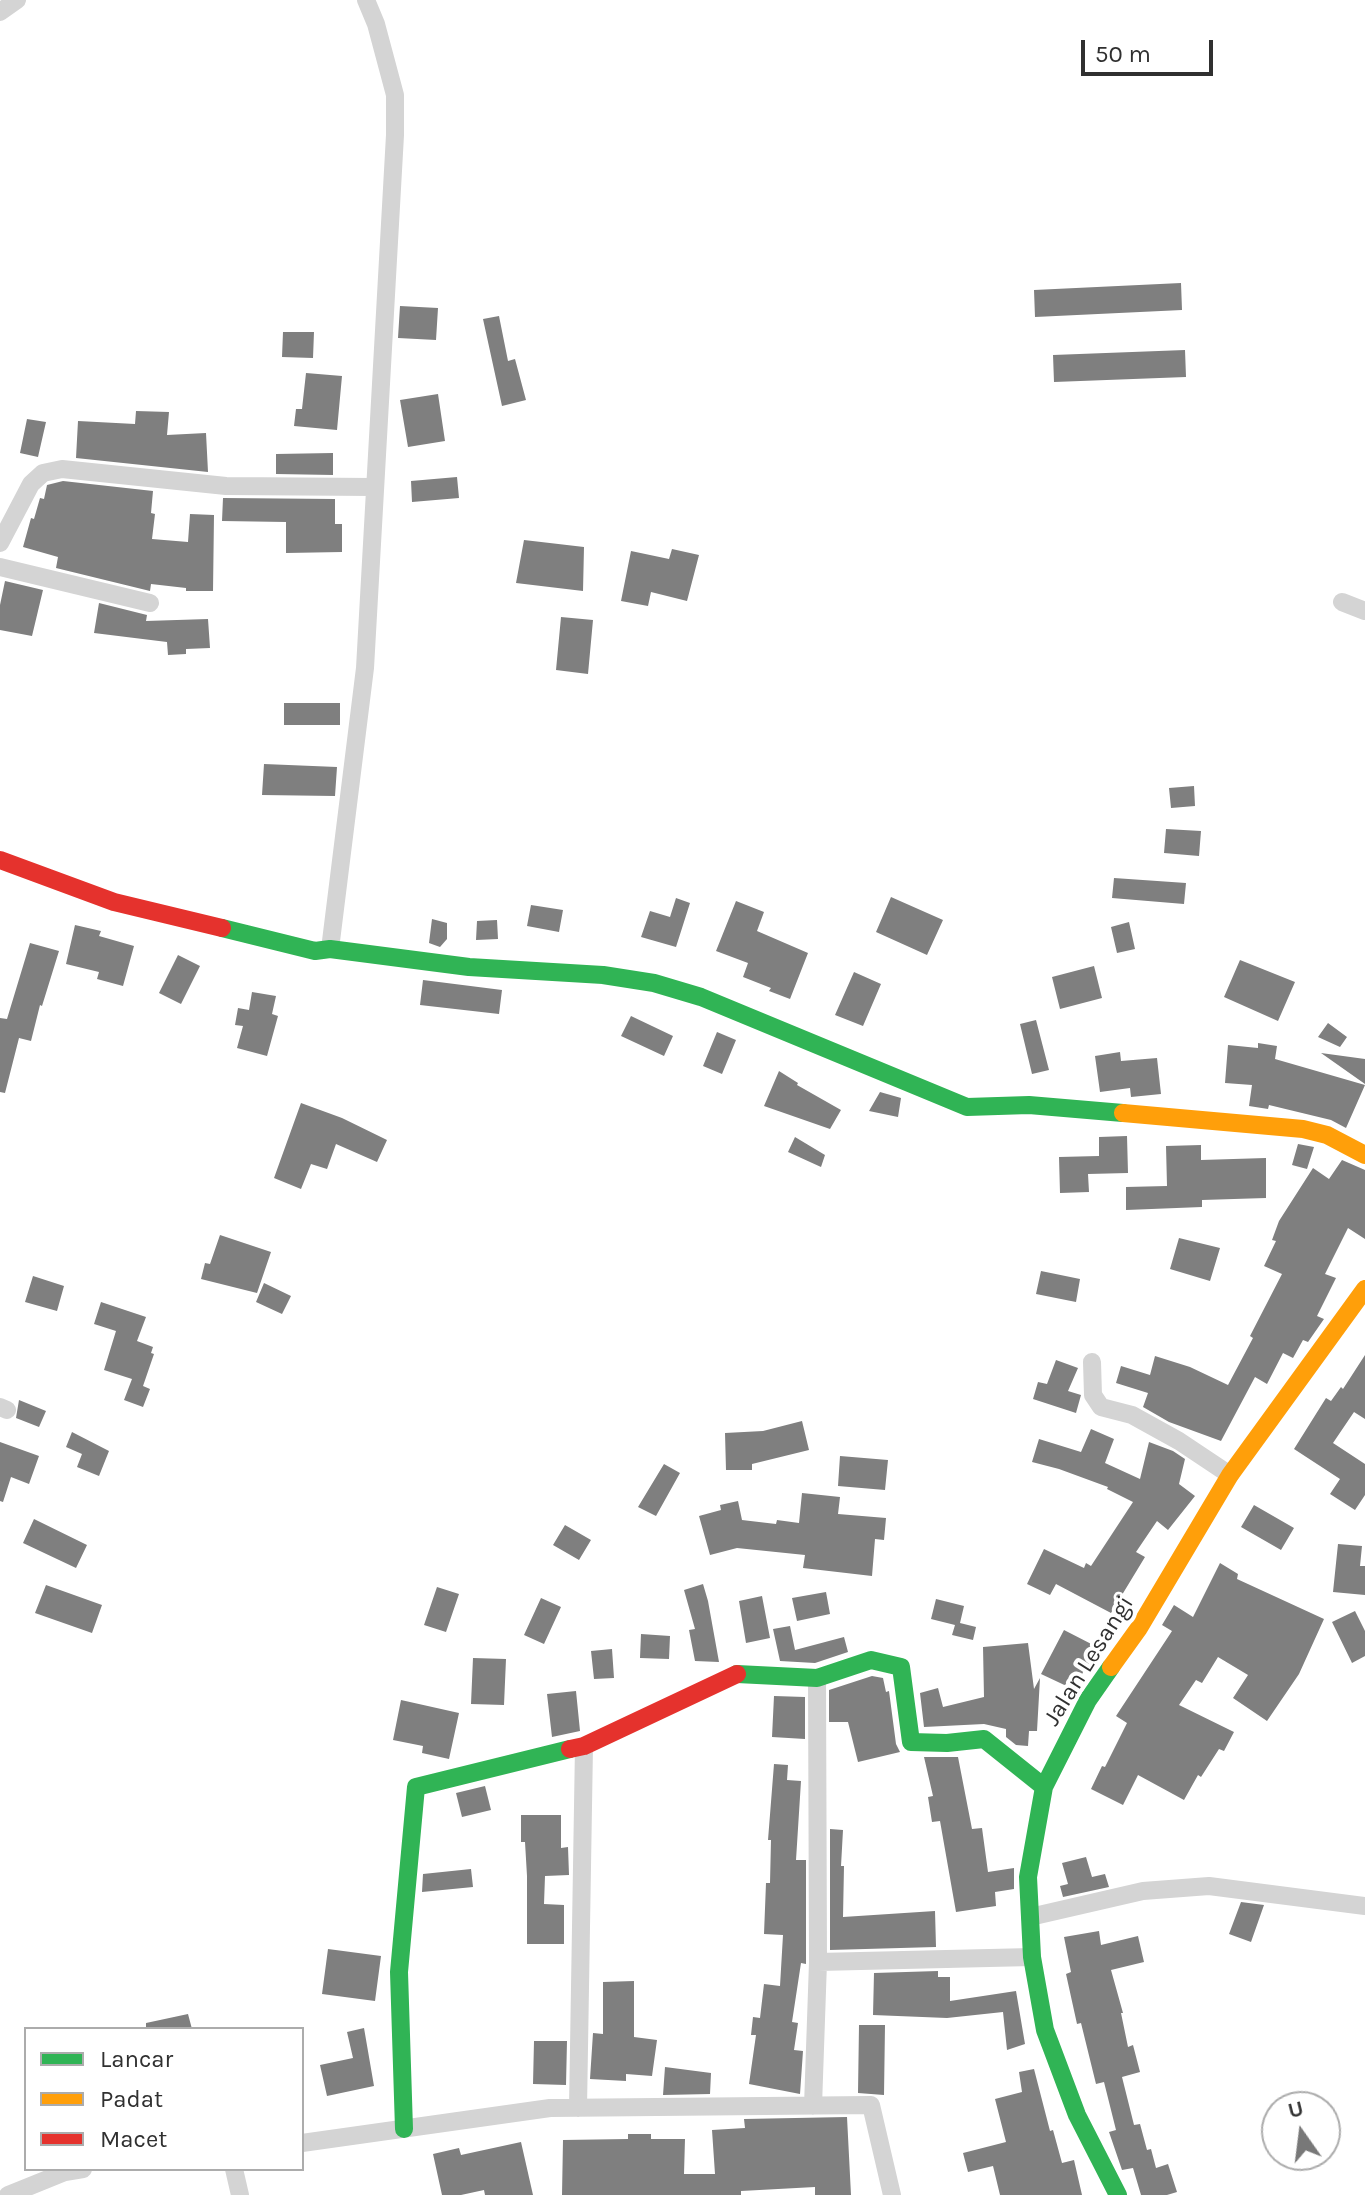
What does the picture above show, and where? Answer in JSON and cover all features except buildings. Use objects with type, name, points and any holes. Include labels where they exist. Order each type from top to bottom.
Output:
[{"type":"street","points":[[0,12],[17,0]]},
{"type":"street","points":[[330,949],[365,668],[395,135],[395,95],[376,24],[366,0]]},
{"type":"street","points":[[0,543],[31,484],[43,473],[62,469],[226,486],[374,487]]},
{"type":"street","points":[[0,567],[150,603]]},
{"type":"street","points":[[1342,602],[1365,611]]},
{"type":"street","points":[[0,860],[114,902],[315,951],[330,949],[469,967],[603,975],[654,983],[701,997],[967,1107],[1029,1105],[1303,1129],[1327,1135],[1365,1155]]},
{"type":"street","name":"Jalan Lesangi","points":[[1118,2195],[1077,2115],[1045,2030],[1032,1957],[1028,1877],[1044,1787],[1088,1700],[1139,1628],[1230,1475],[1365,1289]]},
{"type":"street","points":[[1092,1362],[1093,1395],[1101,1407],[1132,1415],[1230,1475]]},
{"type":"street","points":[[404,2129],[399,1972],[416,1787],[584,1746],[736,1674],[817,1678],[871,1660],[901,1667],[911,1742],[947,1743],[984,1739],[1044,1787]]},
{"type":"street","points":[[813,2106],[818,1962],[817,1678]]},
{"type":"street","points":[[578,2108],[584,1746]]},
{"type":"street","points":[[1030,1917],[1143,1891],[1209,1886],[1365,1906]]},
{"type":"street","points":[[818,1962],[1032,1957]]},
{"type":"street","points":[[304,2143],[550,2108],[871,2105],[892,2195]]},
{"type":"street","points":[[8,2195],[71,2171]]},
{"type":"street","points":[[234,2171],[240,2195]]},
{"type":"traffic: fast","points":[[222,928],[315,951],[330,949],[469,967],[603,975],[654,983],[701,997],[967,1107],[1029,1105],[1123,1113]]},
{"type":"traffic: fast","points":[[737,1674],[817,1678],[871,1660],[901,1667],[911,1742],[947,1743],[984,1739],[1044,1787]]},
{"type":"traffic: fast","points":[[1111,1667],[1088,1700],[1044,1787],[1028,1877],[1032,1957],[1045,2030],[1077,2115],[1118,2195]]},
{"type":"traffic: fast","points":[[404,2129],[399,1972],[416,1787],[570,1749]]},
{"type":"traffic: slow","points":[[1123,1113],[1303,1129],[1327,1135],[1365,1155]]},
{"type":"traffic: slow","points":[[1111,1667],[1139,1628],[1230,1475],[1365,1289]]},
{"type":"traffic: jam","points":[[0,860],[114,902],[222,928]]},
{"type":"traffic: jam","points":[[570,1749],[584,1746],[737,1674]]}]
